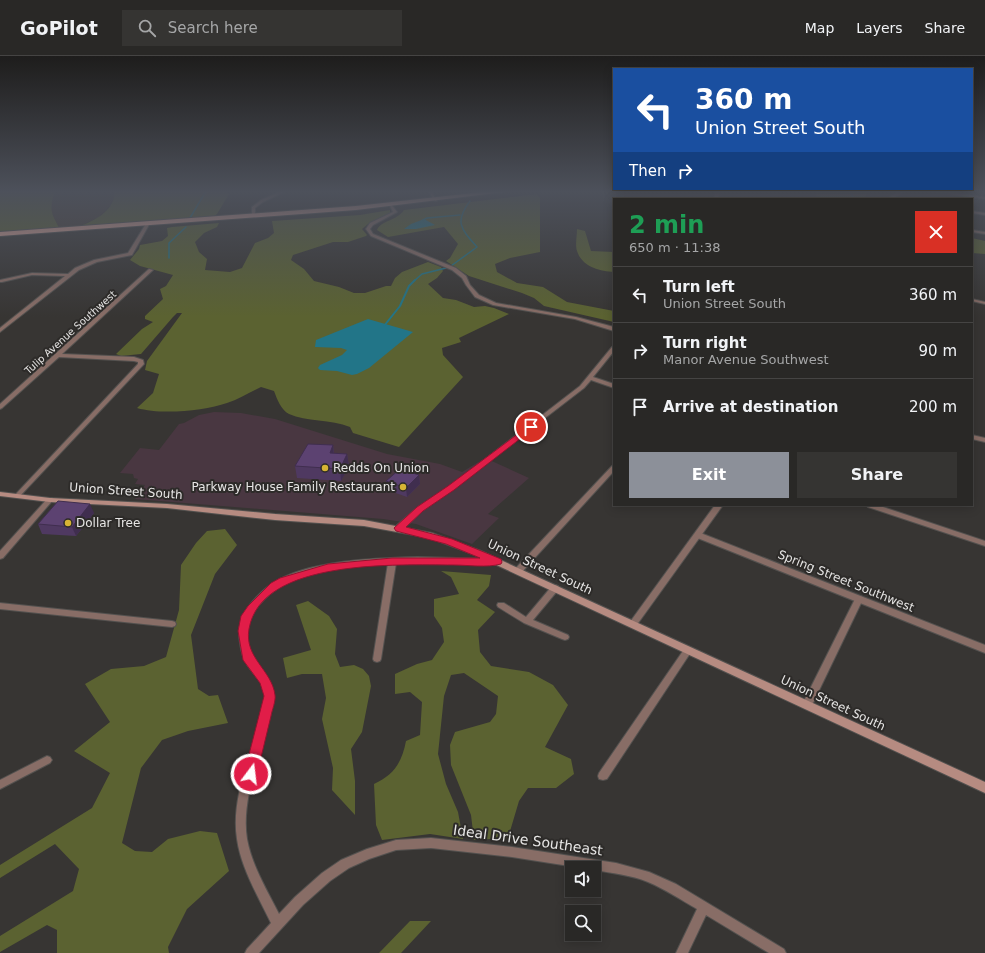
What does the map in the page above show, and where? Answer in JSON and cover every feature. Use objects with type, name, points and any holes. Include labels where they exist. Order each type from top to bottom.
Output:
[{"type":"highway","points":[[0,234],[15,233]]},
{"type":"main road","name":"Union Street South","points":[[0,494],[50,500],[167,506],[275,517],[364,523],[399,528],[449,541],[555,588],[985,788]]},
{"type":"street","points":[[0,330],[77,269],[88,264],[130,254],[142,233]]},
{"type":"street","points":[[371,233],[372,235],[454,269],[464,277],[468,285],[477,296],[495,304],[576,318],[613,329]]},
{"type":"street","name":"Tulip Avenue Southwest","points":[[0,407],[152,270]]},
{"type":"street","points":[[2,281],[32,274],[70,275]]},
{"type":"street","points":[[973,300],[985,303]]},
{"type":"street","points":[[399,528],[420,509],[451,488],[566,400],[590,378],[613,349]]},
{"type":"street","points":[[17,496],[141,364],[141,361],[134,359],[58,355]]},
{"type":"street","points":[[590,378],[613,386]]},
{"type":"street","points":[[973,437],[985,440]]},
{"type":"street","points":[[518,571],[613,468]]},
{"type":"street","points":[[0,556],[50,500]]},
{"type":"street","points":[[633,624],[719,506]]},
{"type":"street","points":[[873,506],[985,544]]},
{"type":"street","name":"Spring Street Southwest","points":[[698,534],[985,649]]},
{"type":"street","points":[[278,924],[253,871],[242,840],[241,828],[244,802],[270,696],[265,682],[249,660],[243,631],[249,612],[259,599],[284,580],[328,568],[392,561],[497,562]]},
{"type":"street","points":[[377,659],[392,561]]},
{"type":"street","points":[[527,621],[555,588]]},
{"type":"street","points":[[807,705],[859,599]]},
{"type":"street","points":[[502,605],[527,621],[565,637]]},
{"type":"street","points":[[0,606],[172,624]]},
{"type":"street","points":[[603,776],[688,650]]},
{"type":"street","points":[[0,785],[46,760]]},
{"type":"street","name":"Ideal Drive Southeast","points":[[252,953],[299,900],[326,877],[345,864],[367,854],[396,846],[431,843],[512,852],[616,868],[650,877],[704,907],[780,953]]},
{"type":"street","points":[[682,953],[704,907]]},
{"type":"shaded area","points":[[214,412],[241,413],[275,419],[387,454],[440,464],[462,472],[485,458],[529,478],[488,514],[499,518],[472,544],[416,524],[383,519],[135,499],[145,485],[135,484],[138,479],[134,478],[133,474],[120,473],[140,448],[159,450],[179,424],[199,415]]},
{"type":"green space","points":[[168,233],[204,233],[195,242],[199,252],[207,259],[205,270],[230,272],[242,268],[255,243],[268,238],[274,233],[365,233],[367,235],[366,236],[348,242],[333,242],[293,255],[291,260],[304,269],[314,281],[339,287],[354,293],[365,293],[386,286],[391,286],[395,278],[402,272],[428,262],[441,267],[443,271],[437,278],[428,284],[443,298],[456,300],[474,307],[485,306],[494,308],[509,314],[459,338],[461,342],[442,348],[443,355],[463,377],[399,447],[353,433],[350,427],[343,424],[296,417],[289,414],[278,401],[274,391],[261,387],[231,401],[207,408],[170,412],[137,408],[153,393],[159,374],[145,370],[147,361],[182,313],[177,313],[173,317],[141,354],[121,356],[116,354],[142,329],[153,322],[145,319],[145,316],[163,299],[160,289],[166,286],[173,275],[140,266],[130,260],[139,249],[140,245],[162,241],[168,236]]},
{"type":"green space","points":[[381,233],[411,233],[388,237]]},
{"type":"green space","points":[[449,233],[540,233],[540,252],[510,258],[495,264],[497,272],[517,283],[543,287],[567,302],[613,311],[613,322],[544,306],[534,298],[522,293],[469,276],[446,261],[450,258],[458,244]]},
{"type":"green space","points":[[577,233],[586,233],[591,251],[613,252],[613,272],[597,269],[583,261],[576,249]]},
{"type":"green space","points":[[973,238],[985,241],[985,254],[973,253]]},
{"type":"green space","points":[[225,529],[237,545],[215,574],[191,635],[198,689],[209,696],[218,695],[228,723],[188,731],[162,740],[141,768],[122,843],[135,851],[152,852],[168,839],[200,831],[217,833],[229,871],[187,909],[168,947],[169,953],[57,953],[57,930],[47,925],[0,952],[0,936],[73,891],[79,869],[55,844],[0,878],[0,865],[92,808],[110,773],[74,751],[110,722],[85,684],[111,669],[144,666],[166,657],[179,610],[181,565],[196,543],[207,531]]},
{"type":"green space","points":[[441,571],[491,575],[489,586],[477,600],[495,612],[478,630],[480,652],[491,666],[529,672],[553,685],[568,705],[545,747],[571,759],[574,774],[556,788],[528,788],[519,801],[508,838],[474,840],[471,815],[451,765],[450,745],[455,732],[490,722],[496,714],[498,696],[464,673],[451,675],[444,696],[438,754],[446,784],[458,812],[463,839],[430,834],[382,840],[376,825],[374,784],[387,776],[396,767],[402,755],[406,741],[420,735],[422,702],[410,692],[395,694],[395,674],[417,664],[432,660],[444,642],[442,628],[434,616],[434,599],[459,594],[451,577]]},
{"type":"green space","points":[[308,601],[329,616],[337,629],[335,654],[340,667],[354,665],[363,669],[369,676],[371,686],[362,732],[351,749],[355,781],[355,815],[332,790],[333,768],[322,719],[326,698],[322,674],[302,674],[287,678],[283,658],[311,650],[296,605]]},
{"type":"green space","points":[[410,921],[431,921],[401,953],[379,953]]},
{"type":"water","points":[[368,319],[413,332],[369,368],[357,374],[352,375],[337,371],[320,370],[318,368],[320,365],[342,355],[347,350],[341,348],[315,347],[316,340]]},
{"type":"building","points":[[308,444],[333,445],[330,453],[347,454],[340,469],[295,466]]},
{"type":"building","points":[[400,469],[419,475],[406,488],[386,481]]},
{"type":"building","points":[[58,501],[90,504],[72,527],[38,524]]},
{"type":"waterway","points":[[169,258],[169,243],[180,233]]},
{"type":"waterway","points":[[451,266],[477,247],[466,233]]},
{"type":"waterway","points":[[414,281],[422,274],[446,268]]},
{"type":"waterway","points":[[384,326],[400,306],[409,286],[414,281]]},
{"type":"place","name":"Redds On Union","points":[[325,468]]},
{"type":"place","name":"Parkway House Family Restaurant","points":[[403,487]]},
{"type":"place","name":"Dollar Tree","points":[[68,523]]},
{"type":"route","points":[[251,774],[270,696],[269,688],[249,660],[246,652],[243,631],[244,624],[251,608],[274,585],[310,571],[346,565],[392,561],[497,562],[449,541],[399,528],[420,509],[451,488],[531,427]]}]
